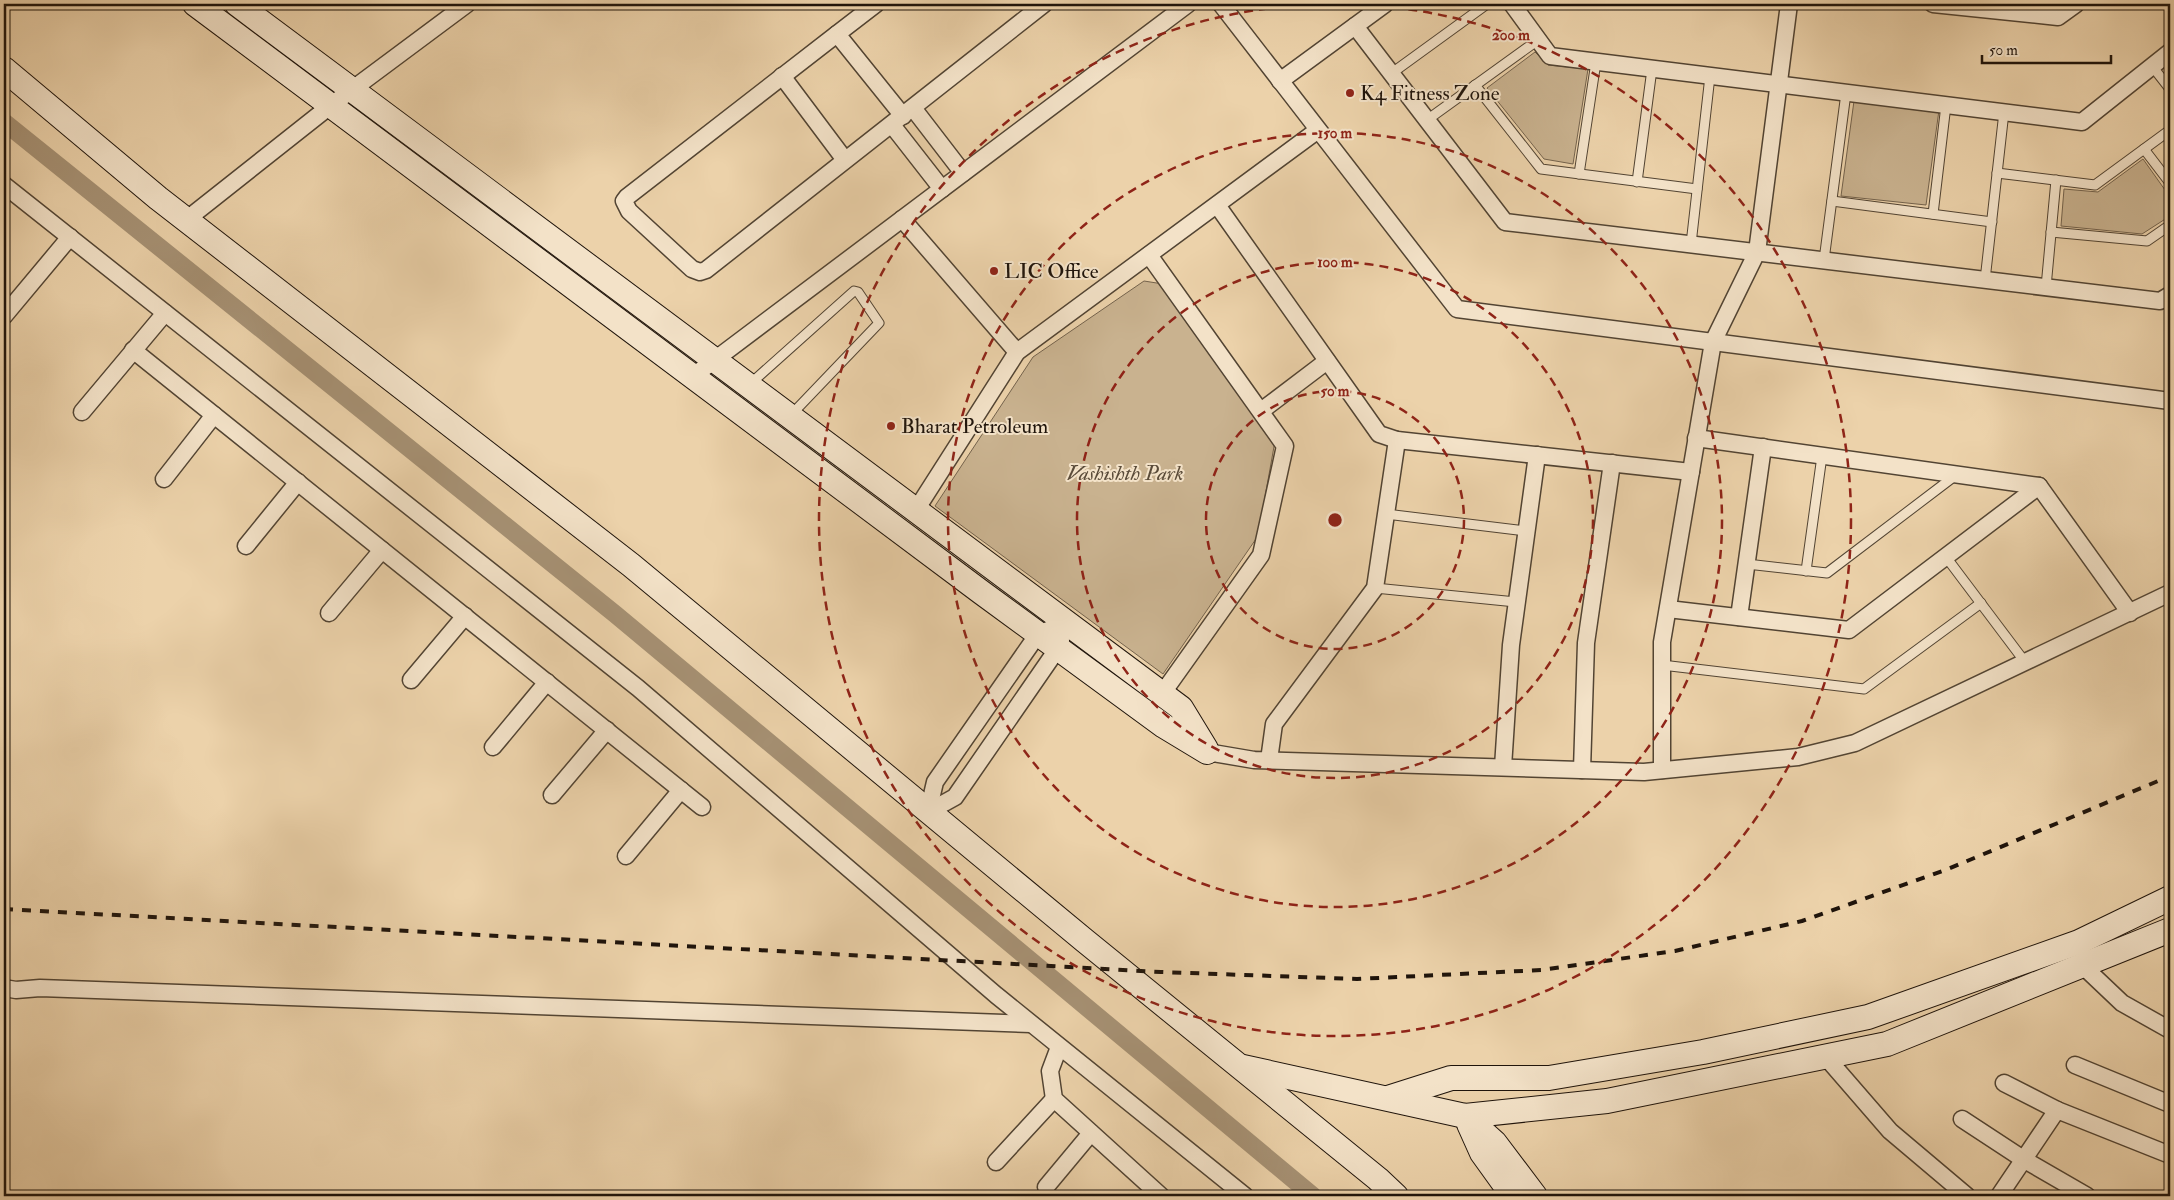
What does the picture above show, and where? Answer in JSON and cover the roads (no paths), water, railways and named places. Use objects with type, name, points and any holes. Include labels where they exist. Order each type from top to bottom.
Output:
[{"type":"street","points":[[195,4],[1038,634],[1164,726],[1207,752],[1269,760],[1644,772],[1798,757],[1855,743],[2170,594]]},
{"type":"street","points":[[237,4],[1181,708],[1207,752]]},
{"type":"street","points":[[186,220],[330,106],[467,4]]},
{"type":"street","points":[[876,4],[624,201],[629,211],[692,269],[700,272],[902,116],[1025,9],[1044,4]]},
{"type":"street","points":[[692,377],[1188,4]]},
{"type":"street","points":[[1221,4],[1457,309],[2170,401]]},
{"type":"street","points":[[1280,81],[1384,4]]},
{"type":"street","points":[[1512,4],[1550,56],[2082,122],[2170,52]]},
{"type":"street","points":[[1662,770],[1662,642],[1712,342],[1757,252],[1789,4]]},
{"type":"street","points":[[1933,4],[2058,17],[2076,4]]},
{"type":"street","points":[[1355,26],[1505,222],[2160,301],[2170,295]]},
{"type":"street","points":[[837,34],[902,116],[963,173]]},
{"type":"street","points":[[4,69],[186,220],[631,566],[928,812],[1378,1179],[1396,1196]]},
{"type":"street","points":[[782,76],[845,160]]},
{"type":"street","points":[[902,116],[942,189]]},
{"type":"street","points":[[916,510],[1017,352],[1318,130]]},
{"type":"street","points":[[4,185],[638,688],[1031,1024],[1245,1196]]},
{"type":"street","points":[[1217,205],[1379,434],[1397,440],[1691,472]]},
{"type":"street","points":[[902,219],[1017,352]]},
{"type":"street","points":[[4,316],[70,237]]},
{"type":"street","points":[[1149,255],[1285,446],[1262,555],[1162,694]]},
{"type":"street","points":[[82,412],[165,313]]},
{"type":"street","points":[[133,350],[702,807]]},
{"type":"street","points":[[1261,411],[1327,361]]},
{"type":"street","points":[[164,479],[214,415]]},
{"type":"street","points":[[1696,438],[2039,486],[2130,613]]},
{"type":"street","points":[[1269,760],[1274,724],[1375,588],[1397,440]]},
{"type":"street","points":[[1740,617],[1763,447]]},
{"type":"street","points":[[1503,767],[1511,645],[1536,455]]},
{"type":"street","points":[[1582,770],[1586,643],[1612,464]]},
{"type":"street","points":[[246,546],[298,482]]},
{"type":"street","points":[[1668,609],[1850,630],[2039,486]]},
{"type":"street","points":[[329,613],[382,550]]},
{"type":"street","points":[[411,680],[465,616]]},
{"type":"street","points":[[928,812],[935,782],[1038,634],[1066,623]]},
{"type":"street","points":[[928,812],[955,797],[1058,648],[1066,623]]},
{"type":"street","points":[[493,747],[547,682]]},
{"type":"street","points":[[552,795],[607,730]]},
{"type":"street","points":[[626,856],[681,790]]},
{"type":"street","points":[[1386,1098],[1451,1078],[1549,1078],[1703,1052],[1868,1017],[2079,942],[2170,898]]},
{"type":"street","points":[[1238,1066],[1466,1116],[1607,1101],[1887,1044],[2170,930]]},
{"type":"street","points":[[2083,966],[2122,1003],[2170,1030]]},
{"type":"street","points":[[4,988],[16,990],[40,988],[1031,1024]]},
{"type":"street","points":[[1059,1046],[1050,1071],[1054,1099],[1161,1196]]},
{"type":"street","points":[[1825,1056],[1890,1130],[1967,1196]]},
{"type":"street","points":[[2075,1065],[2170,1104]]},
{"type":"street","points":[[2004,1083],[2057,1110],[2170,1155]]},
{"type":"street","points":[[996,1162],[1054,1099]]},
{"type":"street","points":[[1999,1196],[2057,1110]]},
{"type":"street","points":[[1466,1116],[1482,1153],[1513,1196]]},
{"type":"street","points":[[1466,1116],[1496,1143],[1535,1196]]},
{"type":"street","points":[[1962,1119],[2023,1159],[2087,1196]]},
{"type":"street","points":[[1046,1187],[1091,1133]]},
{"type":"lane","points":[[1392,73],[1487,4]]},
{"type":"lane","points":[[1427,120],[1538,40]]},
{"type":"lane","points":[[1579,174],[1596,62]]},
{"type":"lane","points":[[2152,66],[2170,89]]},
{"type":"lane","points":[[1637,182],[1652,69]]},
{"type":"lane","points":[[1691,244],[1710,76]]},
{"type":"lane","points":[[1476,85],[1541,169],[1697,189]]},
{"type":"lane","points":[[1824,260],[1846,93]]},
{"type":"lane","points":[[1933,214],[1946,105]]},
{"type":"lane","points":[[1985,280],[2004,112]]},
{"type":"lane","points":[[1997,173],[2095,185],[2170,130]]},
{"type":"lane","points":[[2144,149],[2170,184]]},
{"type":"lane","points":[[2046,287],[2056,180]]},
{"type":"lane","points":[[1832,201],[1992,222]]},
{"type":"lane","points":[[2051,232],[2147,241],[2170,225]]},
{"type":"lane","points":[[748,386],[854,291],[858,292],[880,323],[790,417]]},
{"type":"lane","points":[[1806,571],[1822,456]]},
{"type":"lane","points":[[1747,564],[1827,573],[1956,475]]},
{"type":"lane","points":[[1386,514],[1526,531]]},
{"type":"lane","points":[[1946,557],[2026,662]]},
{"type":"lane","points":[[1375,588],[1516,602]]},
{"type":"lane","points":[[1662,665],[1864,689],[1981,603]]},
{"type":"waterway","points":[[4,122],[615,614],[1313,1196]]},
{"type":"railway","points":[[4,909],[1161,972],[1357,979],[1541,970],[1675,951],[1802,921],[1948,869],[2170,776]]},
{"type":"place","name":"K4 Fitness Zone","points":[[1350,93]]},
{"type":"place","name":"LIC Office","points":[[994,271]]},
{"type":"place","name":"Bharat Petroleum","points":[[891,426]]},
{"type":"park label","name":"Vashishth Park","points":[[1125,473]]}]
